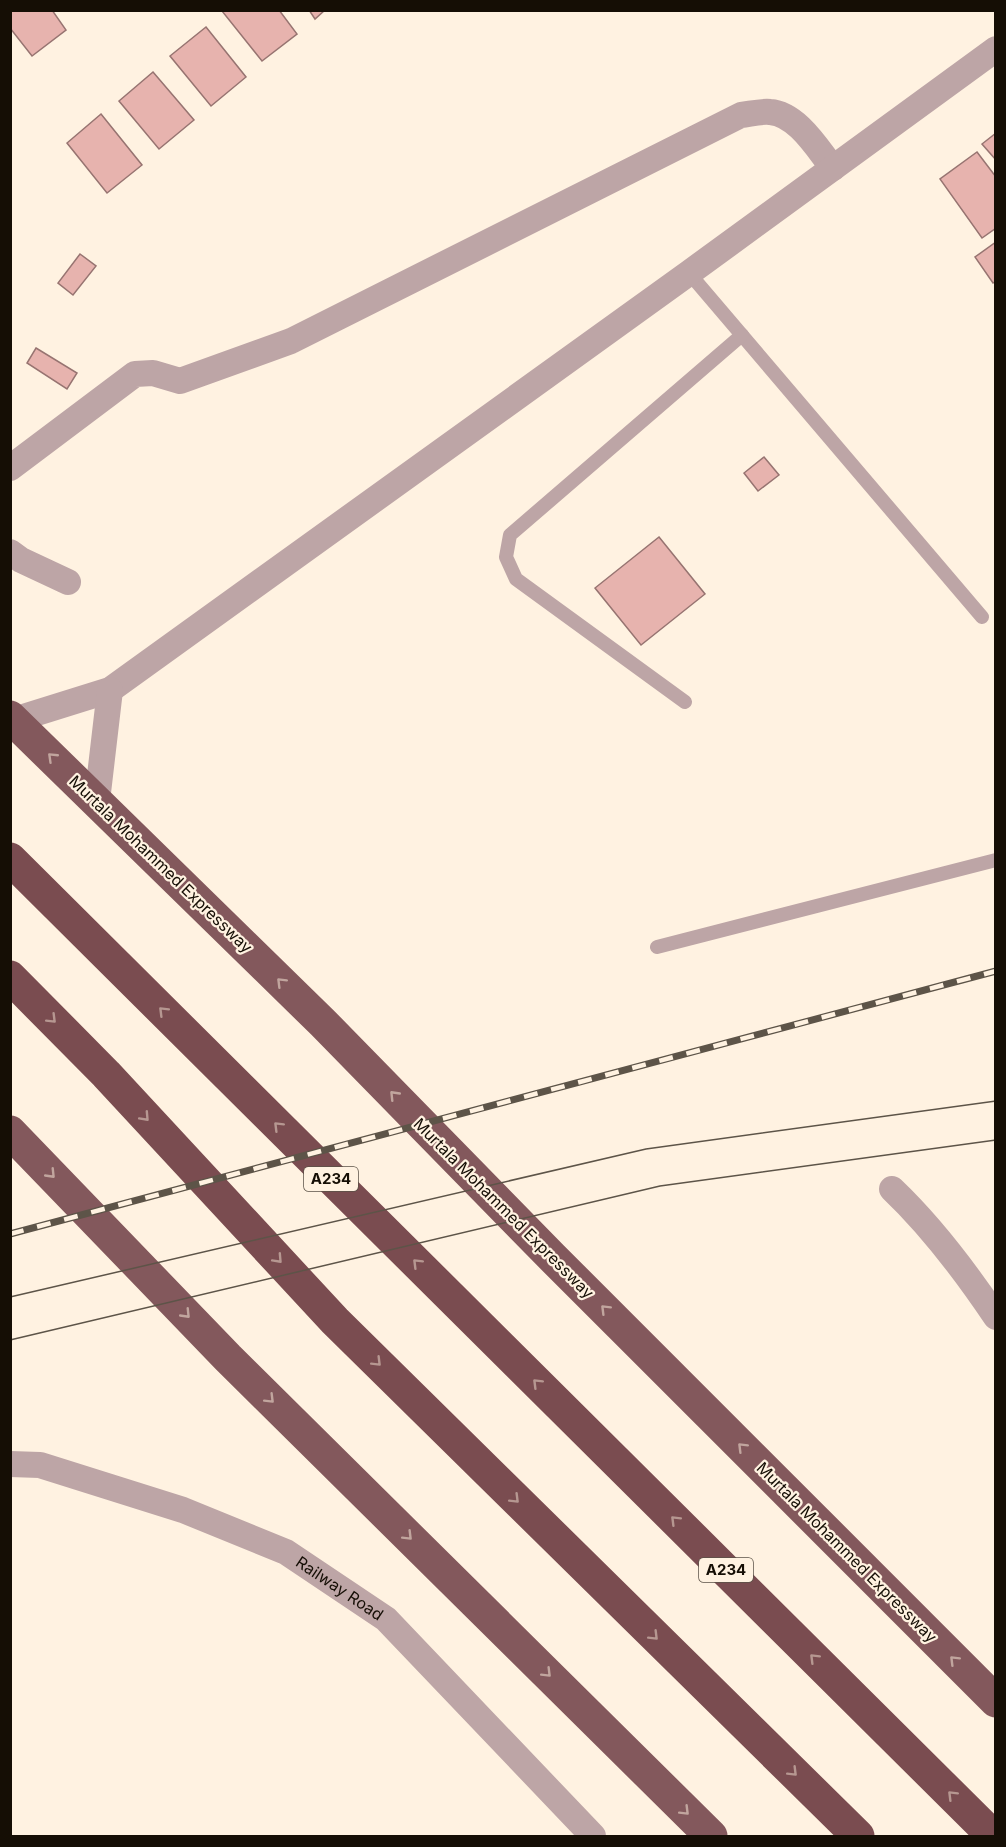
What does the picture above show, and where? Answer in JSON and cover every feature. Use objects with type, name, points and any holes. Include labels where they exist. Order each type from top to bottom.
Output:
[{"type":"highway","name":"Murtala Mohammed Expressway","points":[[12,718],[322,1023],[552,1257],[996,1701]]},
{"type":"highway","name":"A234","points":[[10,860],[993,1836]]},
{"type":"highway","points":[[10,977],[106,1074],[335,1321],[858,1836]]},
{"type":"highway","points":[[10,1132],[228,1358],[711,1836]]},
{"type":"street","points":[[12,718],[110,690],[996,49]]},
{"type":"street","points":[[10,468],[135,374],[153,373],[180,381],[291,341],[741,115],[770,112],[787,116],[832,168]]},
{"type":"street","points":[[10,552],[21,560],[68,582]]},
{"type":"street","points":[[97,801],[110,690]]},
{"type":"street","points":[[892,1189],[929,1227],[967,1274],[996,1317]]},
{"type":"street","name":"Railway Road","points":[[10,1464],[40,1465],[172,1507],[286,1552],[386,1619],[593,1836]]},
{"type":"lane","points":[[689,273],[982,617]]},
{"type":"lane","points":[[685,702],[516,579],[506,557],[510,535],[742,335]]},
{"type":"lane","points":[[657,947],[996,860]]},
{"type":"building","points":[[10,10],[52,10],[66,30],[32,56],[10,28]]},
{"type":"building","points":[[279,10],[297,34],[262,61],[222,11]]},
{"type":"building","points":[[309,10],[325,10],[315,19]]},
{"type":"building","points":[[206,27],[246,77],[211,106],[170,56]]},
{"type":"building","points":[[153,72],[194,120],[159,149],[119,101]]},
{"type":"building","points":[[101,114],[142,165],[107,193],[67,143]]},
{"type":"building","points":[[996,133],[996,160],[982,144]]},
{"type":"building","points":[[977,152],[996,177],[996,228],[982,238],[940,179]]},
{"type":"building","points":[[996,242],[996,281],[993,283],[975,257]]},
{"type":"building","points":[[80,254],[96,266],[73,295],[58,283]]},
{"type":"building","points":[[36,348],[77,373],[67,389],[27,363]]},
{"type":"building","points":[[764,457],[779,475],[758,491],[744,473]]},
{"type":"building","points":[[659,537],[705,594],[641,645],[595,588]]},
{"type":"tram line","points":[[10,1297],[646,1149],[996,1101]]},
{"type":"tram line","points":[[10,1340],[660,1186],[996,1140]]},
{"type":"railway","points":[[10,1234],[996,971]]}]
